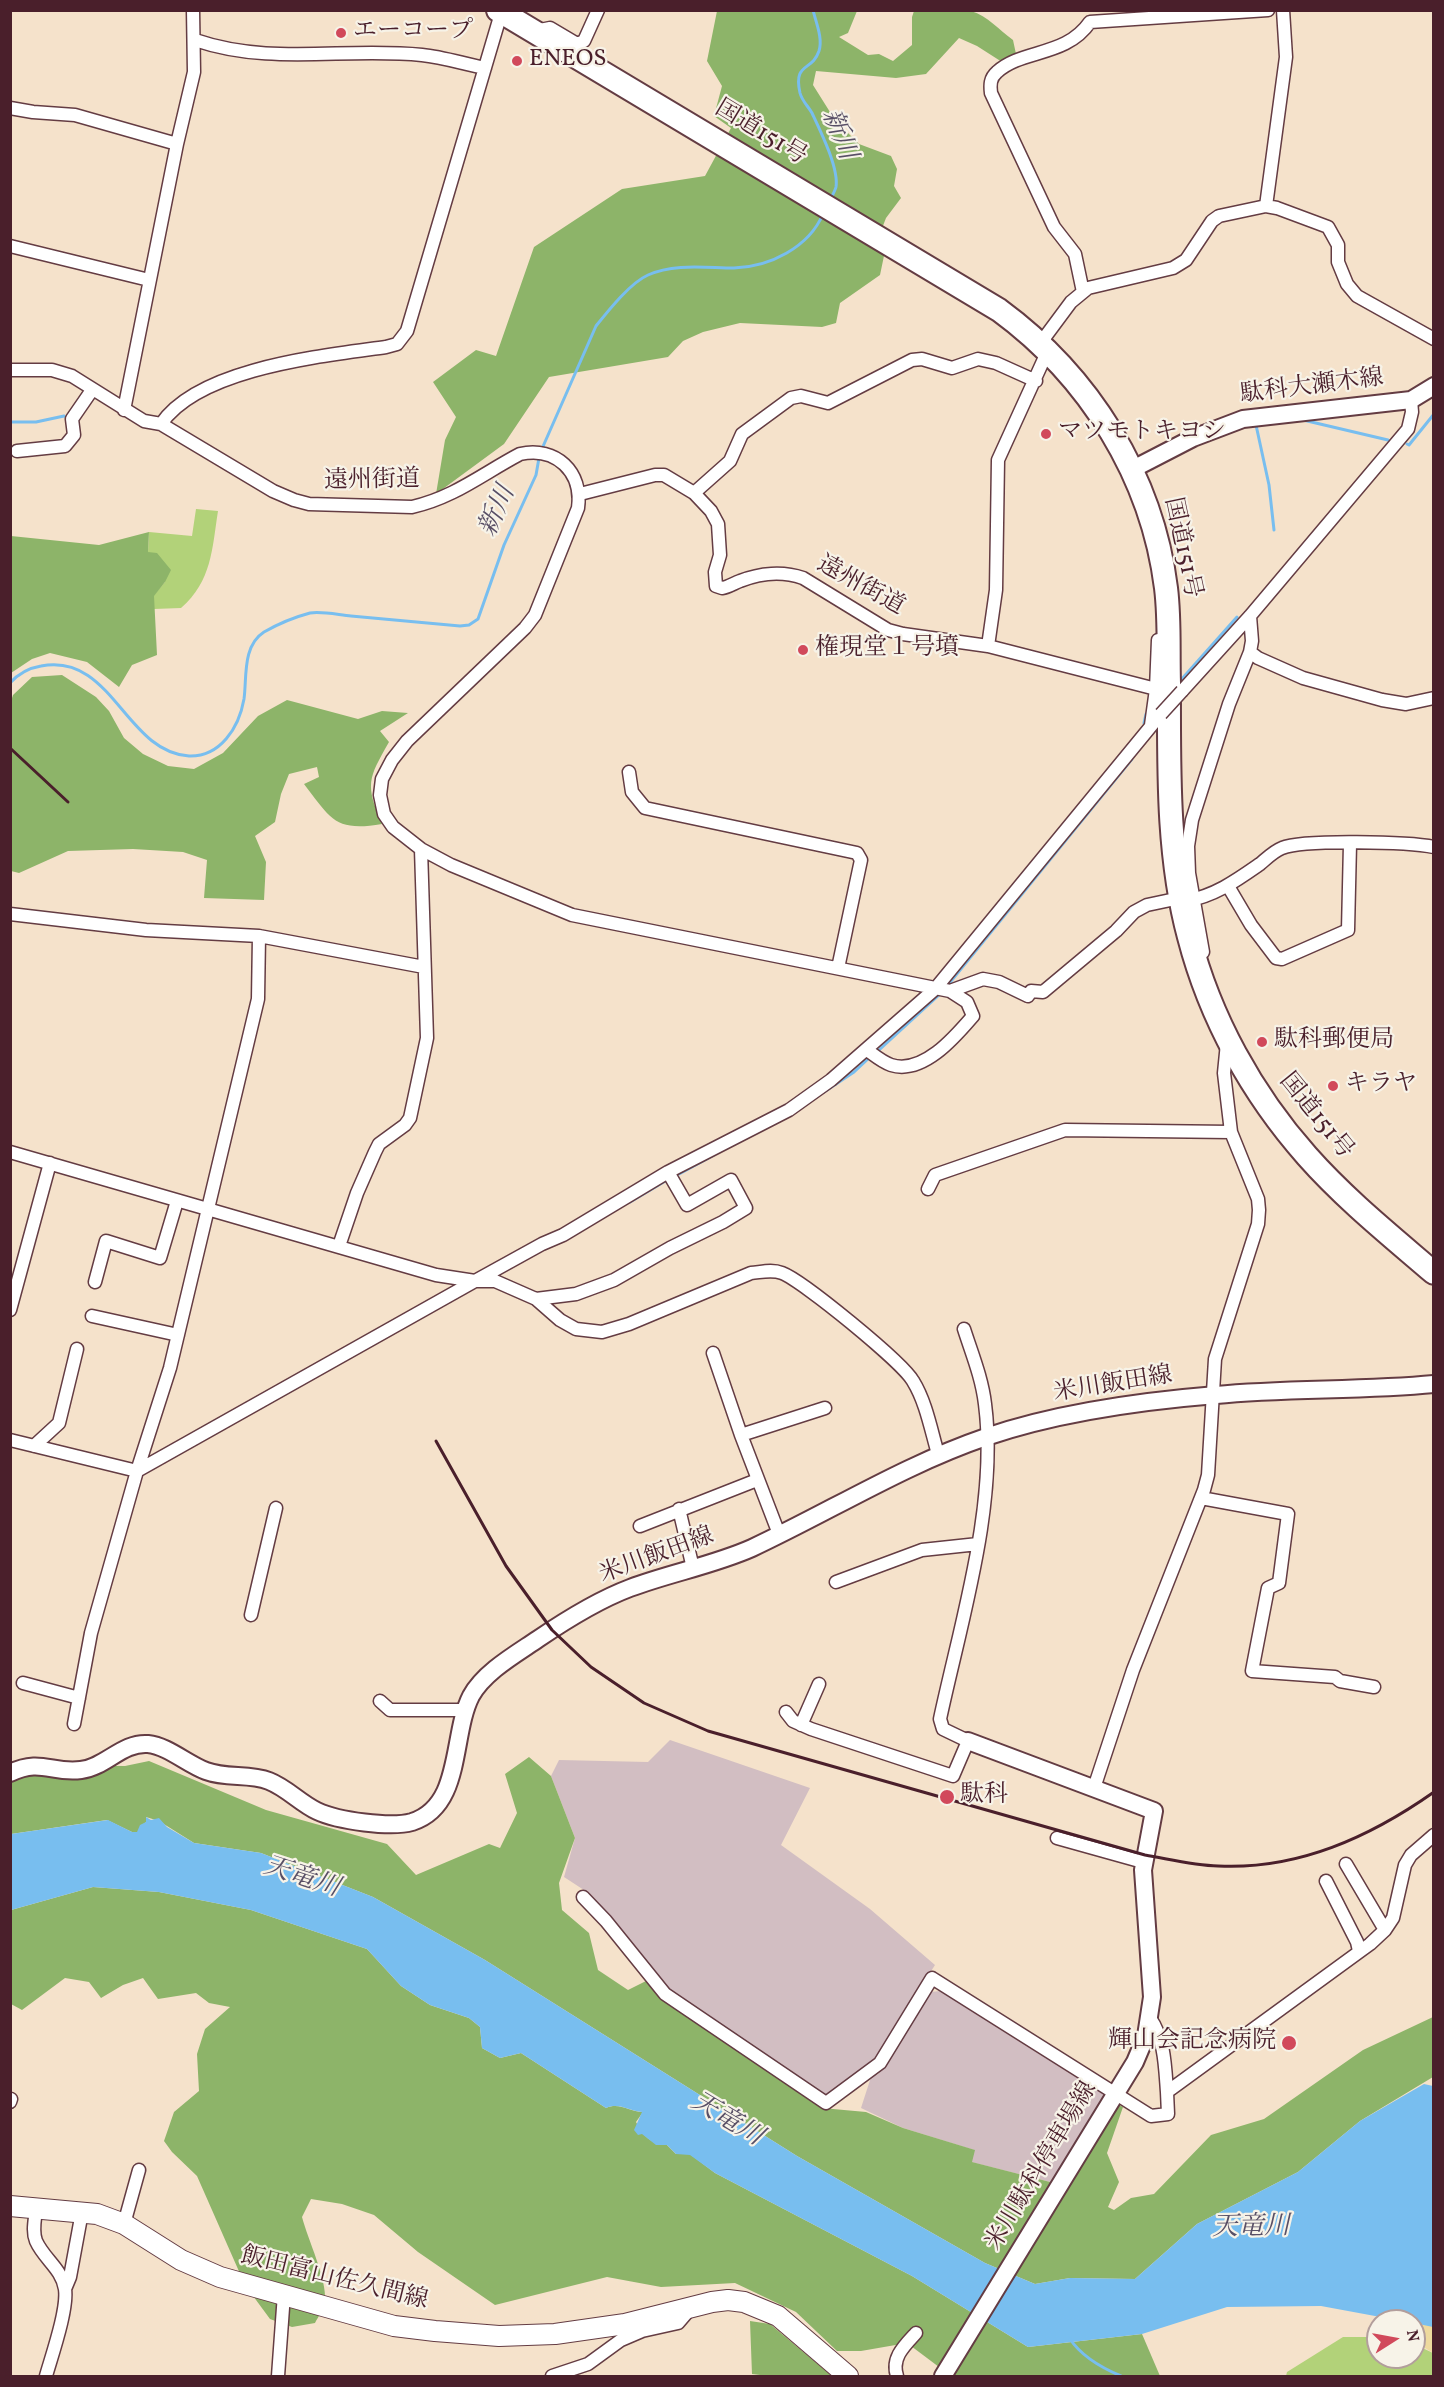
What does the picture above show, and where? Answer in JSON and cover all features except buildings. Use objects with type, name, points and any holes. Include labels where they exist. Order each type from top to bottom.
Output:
[{"type":"highway","name":"国道151号","points":[[501,11],[999,310],[1045,346],[1083,388],[1112,432],[1145,498],[1154,528],[1166,588],[1170,799],[1175,869],[1185,900],[1199,970],[1228,1040],[1256,1088],[1307,1156],[1339,1189],[1434,1273]]},
{"type":"main road","name":"駄科大瀬木線","points":[[1131,470],[1193,438],[1243,419],[1411,400],[1434,386]]},
{"type":"main road","name":"米川飯田線","points":[[10,1773],[30,1765],[80,1770],[108,1761],[134,1745],[151,1744],[218,1775],[252,1777],[269,1781],[290,1792],[318,1812],[372,1823],[396,1825],[422,1818],[438,1806],[445,1794],[472,1693],[486,1678],[516,1654],[606,1599],[630,1588],[751,1548],[938,1454],[988,1436],[1066,1417],[1214,1395],[1434,1384]]},
{"type":"main road","name":"米川駄科停車場線","points":[[947,2369],[1135,2062],[1146,2036],[1152,1997],[1143,1862],[1154,1811],[969,1741]]},
{"type":"main road","name":"飯田富山佐久間線","points":[[10,2206],[98,2214],[124,2224],[181,2260],[220,2277],[394,2326],[499,2336],[567,2333],[625,2324],[728,2300],[761,2307],[778,2316],[848,2376]]},
{"type":"street","points":[[124,410],[177,144],[194,72],[193,10]]},
{"type":"street","points":[[535,31],[550,28],[577,44],[584,41],[598,10]]},
{"type":"street","points":[[1083,292],[1076,254],[1054,227],[991,93],[990,83],[996,72],[1016,61],[1050,51],[1082,34],[1090,22],[1268,10]]},
{"type":"street","points":[[1266,206],[1286,57],[1283,10]]},
{"type":"street","points":[[161,424],[170,412],[229,377],[285,363],[397,344],[407,331],[501,11]]},
{"type":"street","points":[[195,40],[220,49],[267,55],[373,53],[423,55],[485,68]]},
{"type":"street","points":[[10,108],[75,115],[177,144]]},
{"type":"street","points":[[988,646],[996,590],[998,460],[1036,381],[1044,359],[1045,337],[1071,302],[1088,288],[1173,268],[1186,260],[1212,221],[1219,216],[1266,206],[1328,227],[1338,245],[1338,262],[1347,284],[1357,296],[1434,339]]},
{"type":"street","points":[[10,246],[149,280]]},
{"type":"street","points":[[693,493],[730,461],[742,434],[791,398],[801,396],[828,403],[912,360],[922,359],[952,368],[978,359],[996,363],[1036,381]]},
{"type":"street","name":"遠州街道","points":[[10,370],[52,370],[72,376],[124,410],[144,421],[161,424],[273,491],[309,504],[412,507],[442,499],[520,454],[532,451],[560,460],[576,478],[580,494],[655,475],[664,475],[693,493],[711,511],[718,524],[720,555],[715,572],[716,586],[722,588],[740,580],[778,573],[791,574],[803,578],[888,630],[988,646],[1156,688]]},
{"type":"street","points":[[17,451],[65,446],[74,435],[72,419],[92,390]]},
{"type":"street","points":[[10,1440],[137,1471],[475,1281],[563,1235],[668,1172],[789,1110],[831,1080],[935,989],[1161,714],[1250,616],[1408,429],[1412,412],[1411,400]]},
{"type":"street","points":[[580,494],[574,521],[535,615],[525,628],[407,741],[392,760],[382,779],[380,795],[384,814],[393,827],[421,849],[451,865],[572,915],[950,991],[967,1002],[973,1016],[946,1047],[910,1066],[891,1065],[867,1050]]},
{"type":"street","points":[[1185,900],[1192,820],[1226,713],[1250,652],[1252,640],[1250,616]]},
{"type":"street","points":[[1151,726],[1156,688],[1159,623],[1168,620]]},
{"type":"street","points":[[1250,652],[1258,658],[1303,678],[1353,692],[1406,704],[1434,698]]},
{"type":"street","points":[[629,772],[632,792],[645,808],[857,853],[861,860],[838,968]]},
{"type":"street","points":[[950,991],[983,979],[999,982],[1028,996],[1031,991],[1042,992],[1116,931],[1134,912],[1147,906],[1185,900],[1228,886],[1282,848],[1304,844],[1408,843],[1434,847]]},
{"type":"street","points":[[1228,886],[1251,925],[1276,958],[1282,959],[1348,930],[1350,844]]},
{"type":"street","points":[[339,1246],[357,1193],[375,1152],[380,1144],[405,1125],[410,1118],[427,1038],[421,849]]},
{"type":"street","points":[[10,914],[146,930],[259,936],[424,967]]},
{"type":"street","points":[[74,1724],[91,1633],[137,1471],[170,1368],[228,1117],[258,999],[259,936]]},
{"type":"street","points":[[1094,1788],[1133,1670],[1208,1475],[1215,1359],[1258,1224],[1258,1199],[1231,1132],[1224,1073],[1228,1040]]},
{"type":"street","points":[[928,1189],[935,1175],[1065,1130],[1231,1132]]},
{"type":"street","points":[[10,1152],[436,1275],[475,1281],[495,1281],[536,1299],[560,1320],[576,1329],[602,1332],[629,1324],[751,1273],[769,1270],[782,1273],[846,1320],[896,1363],[912,1380],[925,1409],[938,1454]]},
{"type":"street","points":[[10,1310],[50,1163]]},
{"type":"street","points":[[536,1299],[576,1294],[614,1280],[746,1208],[732,1180],[687,1204],[668,1172]]},
{"type":"street","points":[[95,1282],[106,1241],[160,1258],[177,1201]]},
{"type":"street","points":[[92,1316],[178,1335]]},
{"type":"street","points":[[786,1712],[793,1721],[801,1725],[953,1776],[969,1741],[943,1729],[940,1719],[978,1544],[988,1473],[988,1436],[983,1390],[964,1329]]},
{"type":"street","points":[[34,1446],[59,1423],[77,1349]]},
{"type":"street","points":[[713,1353],[757,1480],[779,1534]]},
{"type":"street","points":[[741,1436],[825,1408]]},
{"type":"street","points":[[640,1526],[757,1480]]},
{"type":"street","points":[[1201,1498],[1288,1514],[1279,1583],[1268,1588],[1252,1671],[1335,1677],[1340,1681],[1374,1687]]},
{"type":"street","points":[[251,1615],[276,1508]]},
{"type":"street","points":[[679,1509],[693,1568]]},
{"type":"street","points":[[836,1582],[922,1550],[978,1544]]},
{"type":"street","points":[[23,1683],[79,1698]]},
{"type":"street","points":[[801,1725],[819,1684]]},
{"type":"street","points":[[380,1701],[390,1710],[466,1710]]},
{"type":"street","points":[[1167,2092],[1385,1930],[1393,1918],[1405,1865],[1411,1855],[1434,1835]]},
{"type":"street","points":[[1057,1838],[1143,1862]]},
{"type":"street","points":[[1346,1864],[1385,1930]]},
{"type":"street","points":[[1326,1881],[1359,1951]]},
{"type":"street","points":[[583,1897],[606,1921],[665,1994],[826,2103],[880,2063],[932,1978],[1151,2116],[1168,2114],[1162,2041],[1150,2018]]},
{"type":"street","points":[[124,2224],[139,2170]]},
{"type":"street","points":[[36,2209],[34,2228],[36,2241],[45,2256],[56,2266],[65,2289]]},
{"type":"street","points":[[46,2376],[63,2310],[65,2289],[70,2277],[82,2212]]},
{"type":"street","points":[[278,2376],[284,2294]]},
{"type":"street","points":[[552,2376],[588,2364],[621,2340],[642,2331],[678,2323],[691,2308]]},
{"type":"street","points":[[897,2376],[895,2370],[898,2355],[915,2333]]},
{"type":"shaded area","points":[[670,1740],[810,1788],[781,1845],[870,1909],[935,1965],[874,2061],[823,2097],[669,1993],[587,1892],[564,1877],[575,1838],[551,1776],[559,1760],[648,1762]]},
{"type":"shaded area","points":[[941,1991],[1104,2093],[1105,2100],[1054,2183],[971,2162],[974,2150],[903,2128],[861,2108],[871,2077],[878,2074],[890,2061],[891,2054],[930,1992]]},
{"type":"green space","points":[[966,10],[983,16],[1013,40],[1016,54],[1002,62],[959,38],[926,74],[896,78],[816,71],[813,85],[835,120],[859,144],[891,156],[897,169],[894,186],[901,198],[886,218],[879,236],[885,251],[880,275],[840,303],[836,323],[822,327],[740,323],[703,332],[683,341],[668,357],[549,377],[504,444],[436,494],[445,440],[456,417],[433,382],[476,350],[496,356],[534,247],[622,189],[705,176],[731,128],[714,116],[722,86],[707,61],[717,11],[857,11],[848,33],[839,37],[868,55],[879,54],[893,61],[912,45],[914,11]]},
{"type":"green space","points":[[196,509],[218,511],[212,551],[205,575],[191,598],[181,608],[154,609],[153,596],[165,582],[148,552],[149,532],[192,536]]},
{"type":"green space","points":[[149,532],[148,552],[157,553],[171,570],[154,596],[157,655],[132,665],[119,687],[87,662],[50,653],[32,659],[11,673],[11,536],[99,545]]},
{"type":"green space","points":[[62,675],[96,697],[109,711],[124,738],[143,754],[168,766],[194,769],[223,753],[258,716],[287,700],[358,719],[382,711],[408,713],[380,731],[389,742],[373,774],[371,790],[382,824],[354,826],[344,824],[328,814],[304,784],[319,777],[317,767],[289,774],[281,794],[275,822],[255,836],[266,862],[264,900],[204,898],[207,860],[183,852],[133,849],[68,851],[19,873],[11,871],[11,701],[13,695],[32,677]]},
{"type":"green space","points":[[529,1757],[551,1776],[575,1838],[559,1883],[562,1910],[589,1933],[598,1970],[628,1990],[652,1978],[665,1996],[822,2108],[866,2112],[903,2128],[975,2150],[972,2162],[1054,2183],[1061,2190],[1119,2105],[1123,2107],[1107,2153],[1119,2182],[1108,2207],[1114,2210],[1131,2198],[1154,2194],[1211,2135],[1264,2119],[1363,2050],[1433,2017],[1433,2077],[1360,2121],[1298,2172],[1197,2224],[1135,2279],[1070,2278],[1035,2284],[985,2263],[797,2156],[485,1960],[373,1897],[261,1853],[194,1843],[159,1821],[146,1817],[146,1822],[138,1832],[132,1832],[107,1820],[11,1834],[11,1765],[125,1766],[149,1761],[266,1810],[387,1844],[416,1875],[489,1844],[500,1848],[517,1813],[505,1774]]},
{"type":"green space","points":[[93,1887],[159,1892],[251,1910],[367,1949],[401,1986],[430,2005],[469,2018],[480,2027],[482,2048],[500,2058],[521,2053],[606,2108],[616,2106],[643,2112],[636,2122],[652,2141],[667,2145],[676,2154],[690,2154],[715,2173],[912,2276],[1028,2347],[1142,2334],[1160,2376],[951,2376],[907,2343],[861,2351],[837,2351],[796,2312],[735,2283],[661,2287],[607,2277],[495,2305],[418,2252],[374,2215],[342,2204],[311,2199],[302,2217],[323,2282],[324,2307],[315,2323],[292,2327],[270,2319],[245,2285],[197,2176],[164,2141],[174,2112],[199,2091],[197,2054],[205,2029],[230,2007],[209,2003],[196,1993],[158,1999],[143,1978],[123,1985],[101,1998],[89,1982],[65,1978],[22,2010],[11,2004],[11,1910]]},
{"type":"green space","points":[[750,2321],[770,2324],[832,2376],[752,2374]]},
{"type":"green space","points":[[1343,2337],[1366,2337],[1366,2369],[1426,2369],[1426,2350],[1433,2353],[1433,2376],[1286,2376],[1287,2372]]},
{"type":"sand","points":[[1426,2323],[1433,2324],[1433,2353],[1426,2349]]},
{"type":"water","name":"天竜川","points":[[146,1817],[151,1820],[159,1818],[167,1827],[194,1843],[261,1853],[373,1897],[485,1960],[797,2156],[985,2263],[1035,2284],[1070,2278],[1135,2279],[1197,2224],[1298,2172],[1360,2121],[1424,2084],[1433,2086],[1433,2327],[1426,2326],[1426,2309],[1366,2309],[1366,2314],[1321,2306],[1227,2307],[1142,2334],[1028,2347],[912,2276],[715,2173],[690,2155],[676,2154],[667,2145],[656,2145],[642,2134],[638,2135],[634,2130],[642,2112],[620,2106],[606,2108],[521,2053],[500,2058],[482,2048],[480,2027],[469,2018],[430,2005],[401,1986],[367,1949],[251,1910],[159,1892],[93,1887],[11,1910],[11,1834],[108,1820],[132,1832],[137,1832],[140,1825],[146,1822]]},
{"type":"waterway","name":"新川","points":[[813,10],[820,36],[820,46],[816,58],[801,72],[799,83],[801,96],[820,129],[835,170],[836,187],[830,200]]},
{"type":"waterway","name":"新川","points":[[541,451],[596,326],[634,284],[648,275],[669,269],[734,268],[761,264],[787,253],[798,245],[817,226],[823,214]]},
{"type":"waterway","points":[[1407,444],[1409,445],[1434,414]]},
{"type":"waterway","points":[[10,422],[36,422],[64,416]]},
{"type":"waterway","points":[[1303,420],[1388,440]]},
{"type":"waterway","points":[[1258,425],[1256,425],[1269,485],[1274,530]]},
{"type":"waterway","name":"新川","points":[[10,683],[32,668],[65,666],[85,674],[102,687],[149,738],[167,750],[189,756],[210,752],[226,739],[238,720],[244,699],[247,663],[252,645],[264,632],[275,626],[310,613],[460,626],[469,625],[478,619],[504,545],[536,475],[539,458]]},
{"type":"waterway","points":[[1180,681],[1237,617]]},
{"type":"waterway","points":[[1144,723],[1146,714]]},
{"type":"waterway","points":[[947,986],[1132,759]]},
{"type":"waterway","points":[[879,1050],[939,995]]},
{"type":"waterway","points":[[824,1092],[854,1072],[870,1057]]},
{"type":"waterway","points":[[679,1174],[714,1155]]},
{"type":"waterway","points":[[630,1202],[667,1180]]},
{"type":"waterway","points":[[1070,2339],[1093,2361],[1121,2376]]},
{"type":"railway","points":[[10,748],[68,802]]},
{"type":"railway","points":[[436,1441],[506,1566],[552,1630],[591,1667],[644,1703],[708,1731],[1145,1855],[1218,1866],[1248,1866],[1276,1862],[1332,1847],[1384,1823],[1434,1792]]},
{"type":"place","name":"エーコープ","points":[[341,33]]},
{"type":"place","name":"ENEOS","points":[[517,61]]},
{"type":"place","name":"マツモトキヨシ","points":[[1046,434]]},
{"type":"place","name":"権現堂１号墳","points":[[803,650]]},
{"type":"place","name":"駄科郵便局","points":[[1262,1042]]},
{"type":"place","name":"キラヤ","points":[[1333,1086]]},
{"type":"place","name":"駄科","points":[[947,1797]]},
{"type":"place","name":"輝山会記念病院","points":[[1289,2043]]}]
